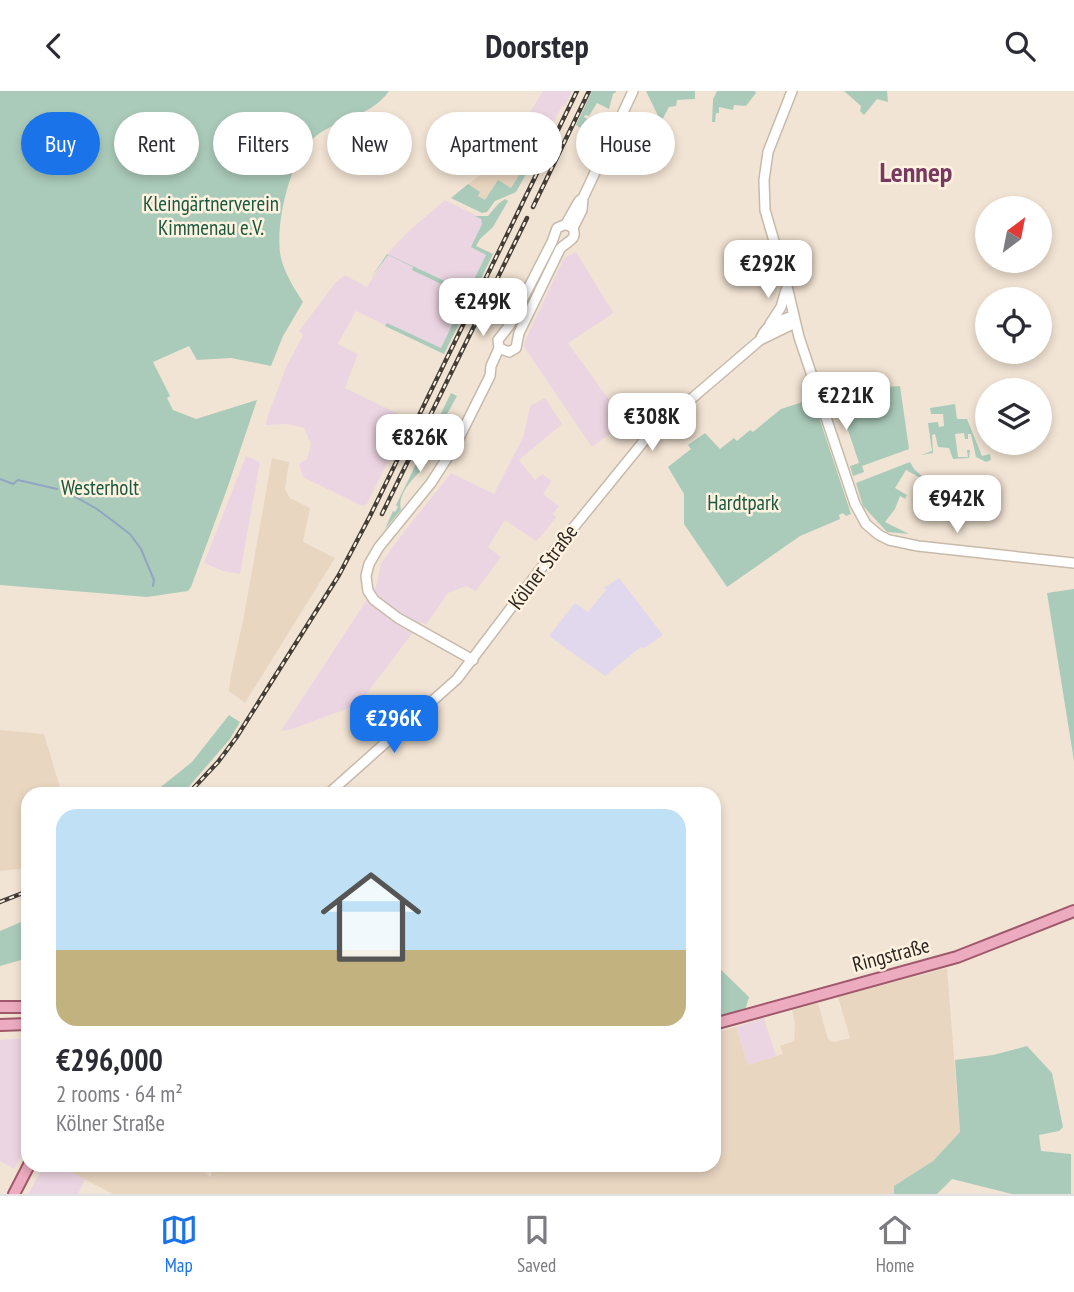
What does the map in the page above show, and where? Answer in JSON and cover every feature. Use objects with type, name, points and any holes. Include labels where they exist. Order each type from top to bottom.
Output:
[{"type":"main road","name":"Ringstraße","points":[[721,1022],[957,957],[1074,911]]},
{"type":"main road","points":[[0,1007],[21,1007]]},
{"type":"main road","points":[[0,1025],[21,1025]]},
{"type":"main road","points":[[15,1025],[21,1027]]},
{"type":"main road","points":[[14,1194],[25,1172]]},
{"type":"street","points":[[502,350],[516,348],[521,329],[559,249],[573,239],[570,226],[579,201],[583,198],[633,91]]},
{"type":"street","points":[[792,91],[768,152],[764,188],[767,220],[786,282],[794,320],[855,504],[863,520],[879,535],[918,546],[1074,563]]},
{"type":"street","points":[[502,350],[497,344],[499,337],[510,323],[552,242],[556,228],[570,226]]},
{"type":"street","name":"Kölner Straße","points":[[760,340],[783,302],[786,282]]},
{"type":"street","points":[[771,324],[794,320]]},
{"type":"street","name":"Kölner Straße","points":[[336,787],[443,693],[473,660],[552,554],[643,441],[760,340],[794,320]]},
{"type":"street","points":[[473,660],[393,614],[372,597],[366,583],[369,563],[447,459],[502,350]]},
{"type":"shaded area","points":[[543,91],[572,91],[559,112],[530,112]]},
{"type":"shaded area","points":[[480,175],[525,175],[516,192],[495,201],[484,213],[451,198]]},
{"type":"shaded area","points":[[445,200],[488,221],[476,246],[493,254],[444,354],[356,311],[338,344],[358,354],[345,388],[409,419],[367,504],[362,506],[303,477],[299,464],[307,459],[311,444],[304,428],[287,424],[266,425],[267,418],[287,365],[303,335],[299,331],[336,282],[345,275],[367,287],[391,249]]},
{"type":"shaded area","points":[[576,252],[613,312],[568,343],[625,422],[592,447],[524,347],[564,258]]},
{"type":"shaded area","points":[[545,398],[562,424],[519,460],[535,480],[542,474],[552,481],[543,494],[559,506],[553,514],[556,517],[544,533],[536,541],[505,520],[488,547],[501,557],[476,591],[466,586],[448,593],[426,625],[421,622],[361,701],[349,708],[281,731],[377,584],[381,563],[407,528],[451,473],[494,494],[524,435],[530,406]]},
{"type":"shaded area","points":[[246,456],[260,462],[240,574],[204,563]]},
{"type":"shaded area","points":[[272,458],[289,462],[285,489],[290,498],[310,508],[303,542],[335,558],[245,703],[229,691]]},
{"type":"shaded area","points":[[619,578],[663,635],[644,648],[641,647],[605,676],[549,636],[575,603],[588,612],[606,590],[604,588]]},
{"type":"shaded area","points":[[0,730],[44,734],[60,787],[21,787],[21,869],[0,871]]},
{"type":"shaded area","points":[[947,968],[960,1132],[933,1161],[895,1186],[894,1194],[113,1194],[71,1172],[204,1172],[211,1177],[211,1172],[721,1172],[721,1031],[736,1027],[748,1065],[783,1054],[780,1046],[794,1041],[792,1009],[818,1003],[828,1039],[834,1042],[850,1038],[838,997]]},
{"type":"shaded area","points":[[764,1018],[776,1056],[748,1065],[736,1027]]},
{"type":"shaded area","points":[[21,1038],[21,1156],[14,1169],[0,1161],[0,1040]]},
{"type":"shaded area","points":[[41,1172],[71,1172],[85,1180],[78,1194],[28,1194]]},
{"type":"green space","name":"Westerholt","points":[[0,91],[389,91],[374,106],[362,112],[327,112],[327,129],[313,139],[313,112],[213,112],[213,175],[292,175],[282,211],[279,245],[285,270],[303,302],[283,336],[271,366],[231,358],[197,360],[189,346],[153,362],[170,396],[167,398],[173,410],[196,419],[257,400],[188,591],[147,597],[0,585]]},
{"type":"green space","points":[[592,91],[616,91],[609,109],[597,103],[591,112],[582,112]]},
{"type":"green space","points":[[646,91],[695,91],[695,99],[677,100],[676,106],[669,107],[666,112],[656,112]]},
{"type":"green space","points":[[717,91],[756,93],[746,106],[734,105],[733,110],[719,107],[715,122],[712,122],[713,99]]},
{"type":"green space","points":[[844,91],[887,91],[888,102],[877,99],[864,115],[860,111],[861,106]]},
{"type":"green space","points":[[519,175],[525,175],[516,192],[495,201],[487,212],[482,213],[451,198],[468,184],[480,192],[478,196],[485,200],[498,180],[511,188]]},
{"type":"green space","points":[[505,199],[508,201],[493,227],[476,246],[493,254],[444,354],[385,326],[387,323],[441,348],[466,296],[412,270],[413,267],[388,255],[371,278],[387,254],[468,292],[486,255],[471,247],[482,224],[481,219],[475,216],[488,216]]},
{"type":"green space","points":[[867,383],[884,387],[900,386],[909,449],[862,466],[864,472],[853,476],[850,466],[859,463],[839,403],[830,406],[828,401],[865,389]]},
{"type":"green space","points":[[451,393],[457,396],[419,465],[422,470],[406,488],[401,499],[401,510],[385,529],[393,511],[398,507],[396,505]]},
{"type":"green space","name":"Hardtpark","points":[[811,393],[851,514],[846,516],[843,513],[839,515],[840,519],[800,536],[727,587],[684,524],[684,494],[668,467],[691,449],[688,445],[705,433],[720,449],[734,438],[737,441],[750,430],[753,432],[781,409],[812,399]]},
{"type":"green space","points":[[955,404],[957,419],[967,419],[975,439],[975,452],[971,434],[965,439],[964,433],[955,434],[958,457],[968,457],[967,450],[970,450],[969,458],[953,459],[949,448],[938,447],[935,434],[932,435],[933,453],[921,455],[932,451],[928,423],[938,422],[939,427],[944,426],[943,414],[931,414],[930,408]]},
{"type":"green space","points":[[990,455],[991,460],[986,462],[976,457]]},
{"type":"green space","points":[[910,462],[931,484],[906,470],[895,488],[907,495],[905,499],[900,496],[895,509],[885,522],[909,534],[887,532],[863,506],[856,483]]},
{"type":"green space","points":[[1074,589],[1074,761],[1047,593]]},
{"type":"green space","points":[[229,715],[240,722],[230,739],[189,787],[161,787],[192,762]]},
{"type":"green space","points":[[21,922],[21,960],[0,966],[0,931]]},
{"type":"green space","points":[[721,970],[749,997],[745,1010],[721,1017]]},
{"type":"green space","points":[[1027,1046],[1052,1073],[1063,1127],[1059,1131],[1039,1135],[1041,1151],[1071,1154],[1071,1194],[1012,1194],[952,1179],[937,1194],[894,1194],[894,1186],[933,1161],[960,1132],[955,1060],[993,1055]]},
{"type":"waterway","points":[[0,479],[13,484],[18,480],[57,489]]},
{"type":"waterway","points":[[65,491],[97,509],[130,534],[141,549],[154,580],[153,586]]},
{"type":"railway","points":[[195,787],[236,738],[339,575],[577,91]]},
{"type":"railway","points":[[533,207],[589,91]]},
{"type":"railway","points":[[382,514],[527,218]]},
{"type":"railway","points":[[0,902],[21,894]]},
{"type":"district","name":"Lennep","points":[[916,172]]},
{"type":"park label","name":"Kleingärtnerverein Kimmenau e.V.","points":[[211,216]]}]
